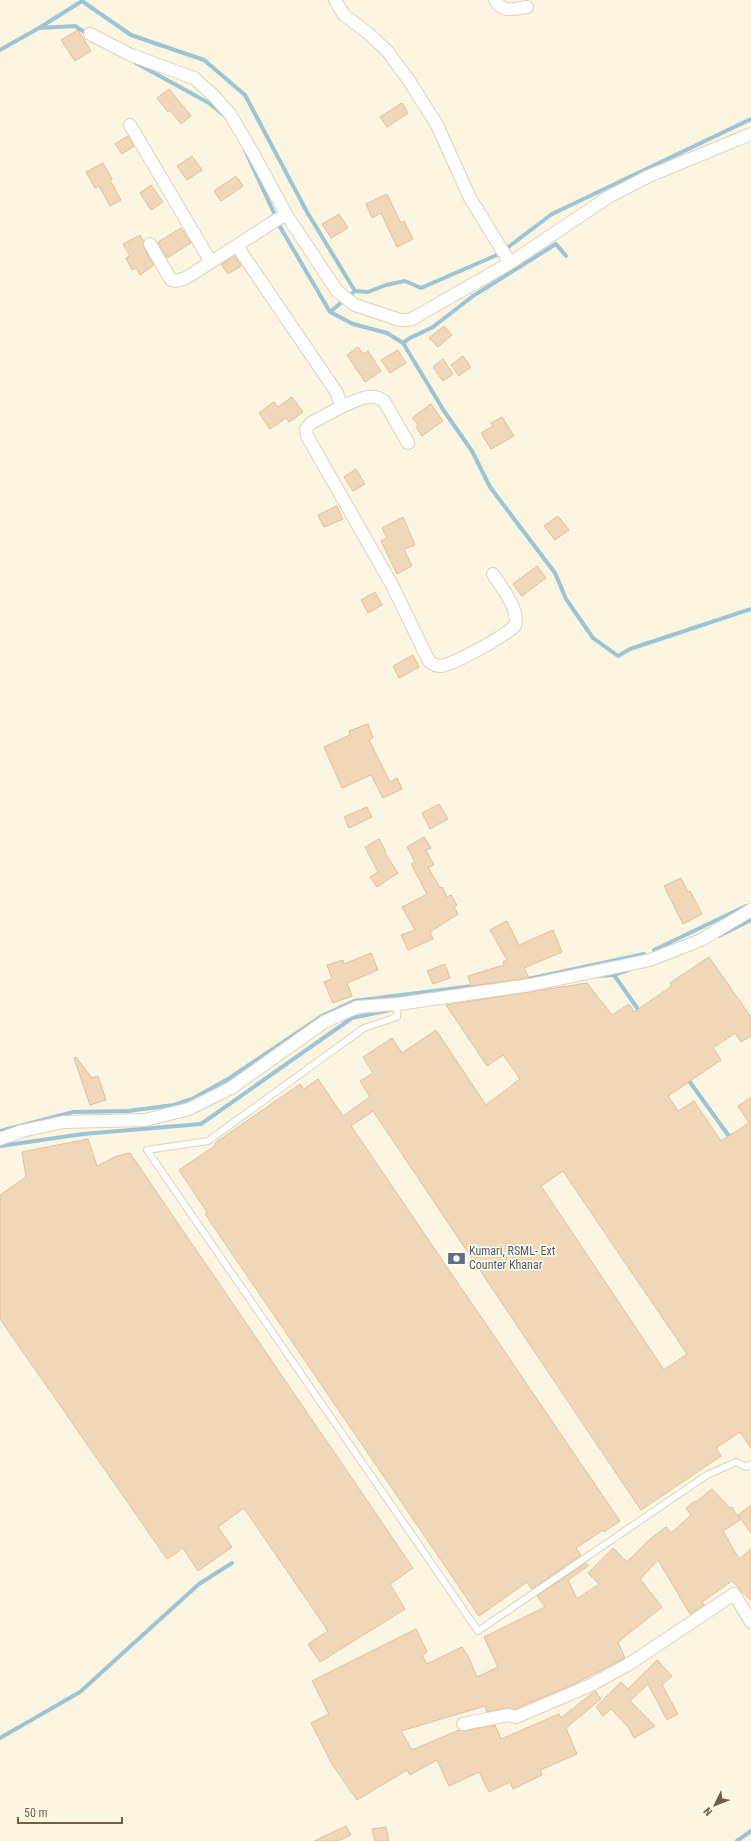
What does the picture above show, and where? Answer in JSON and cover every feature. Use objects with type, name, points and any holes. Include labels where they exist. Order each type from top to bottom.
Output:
[{"type":"street","points":[[335,0],[344,15],[368,33],[388,52],[410,82],[437,126],[470,198],[510,263]]},
{"type":"street","points":[[494,0],[499,7],[507,10],[527,7]]},
{"type":"street","points":[[90,34],[131,55],[194,78],[213,95],[234,120],[286,214],[337,291],[355,305],[400,320],[410,320],[510,263],[610,196],[649,176],[751,134]]},
{"type":"street","points":[[130,125],[211,262]]},
{"type":"street","points":[[150,244],[171,280],[176,281],[186,278],[286,214]]},
{"type":"street","points":[[237,246],[337,393],[341,407]]},
{"type":"street","points":[[408,443],[384,401],[378,396],[369,396],[341,407],[311,423],[306,429],[307,436],[392,585],[429,660],[433,665],[439,666],[448,664],[483,646],[515,626],[517,619],[494,574]]},
{"type":"street","points":[[0,1139],[64,1122],[145,1120],[189,1109],[231,1088],[324,1022],[357,1007],[398,1004],[530,985],[650,960],[701,940],[751,910]]},
{"type":"street","points":[[463,1724],[508,1715],[516,1717],[590,1685],[629,1664],[734,1594],[751,1622]]},
{"type":"lane","points":[[398,1004],[397,1017],[364,1028],[208,1141],[147,1150],[478,1631],[707,1475],[736,1462],[747,1467],[751,1464]]},
{"type":"building","points":[[78,30],[91,51],[75,61],[61,40]]},
{"type":"building","points":[[169,89],[191,116],[181,124],[170,110],[168,112],[157,98]]},
{"type":"building","points":[[402,103],[408,113],[387,127],[380,117]]},
{"type":"building","points":[[128,136],[134,146],[122,154],[115,144]]},
{"type":"building","points":[[192,156],[202,170],[187,180],[177,166]]},
{"type":"building","points":[[103,163],[121,200],[110,206],[99,186],[95,188],[86,172]]},
{"type":"building","points":[[236,176],[243,186],[221,201],[214,191]]},
{"type":"building","points":[[151,185],[163,202],[151,210],[140,193]]},
{"type":"building","points":[[387,194],[401,223],[404,221],[413,239],[397,247],[381,213],[372,218],[366,204]]},
{"type":"building","points":[[339,214],[348,228],[331,238],[322,224]]},
{"type":"building","points":[[181,228],[191,243],[167,258],[158,242]]},
{"type":"building","points":[[140,235],[144,248],[154,265],[140,275],[136,268],[132,270],[126,258],[130,256],[123,244]]},
{"type":"building","points":[[235,256],[241,266],[228,274],[221,264]]},
{"type":"building","points":[[444,326],[452,335],[438,347],[429,338]]},
{"type":"building","points":[[358,347],[363,354],[368,351],[381,371],[365,382],[347,355]]},
{"type":"building","points":[[398,350],[406,363],[390,373],[381,360]]},
{"type":"building","points":[[463,356],[471,367],[459,376],[451,365]]},
{"type":"building","points":[[443,359],[453,374],[443,381],[433,367]]},
{"type":"building","points":[[292,397],[303,412],[289,422],[286,418],[270,429],[259,413],[274,402],[278,407]]},
{"type":"building","points":[[431,404],[443,421],[422,436],[416,427],[418,425],[412,418]]},
{"type":"building","points":[[502,417],[514,436],[491,449],[481,433],[493,426],[491,423]]},
{"type":"building","points":[[356,469],[365,484],[353,491],[344,477]]},
{"type":"building","points":[[337,506],[343,519],[324,527],[318,515]]},
{"type":"building","points":[[558,516],[569,530],[555,540],[544,526]]},
{"type":"building","points":[[403,517],[415,545],[404,549],[412,566],[397,574],[381,541],[387,538],[382,528]]},
{"type":"building","points":[[537,566],[546,578],[522,596],[513,584]]},
{"type":"building","points":[[375,592],[382,605],[368,613],[361,600]]},
{"type":"building","points":[[413,655],[419,667],[399,678],[393,666]]},
{"type":"building","points":[[368,724],[373,738],[369,740],[390,782],[397,778],[402,789],[383,798],[371,775],[342,788],[324,747],[350,735],[349,731]]},
{"type":"building","points":[[439,804],[448,819],[430,829],[422,813]]},
{"type":"building","points":[[367,807],[372,817],[349,828],[344,817]]},
{"type":"building","points":[[424,837],[431,848],[426,850],[434,865],[428,867],[447,897],[451,895],[457,905],[454,907],[458,914],[430,932],[433,939],[408,950],[401,935],[415,930],[402,907],[427,894],[411,864],[415,862],[407,847]]},
{"type":"building","points":[[379,839],[386,852],[385,853],[398,873],[377,887],[370,877],[378,872],[365,847]]},
{"type":"building","points":[[681,878],[688,892],[690,891],[702,914],[683,924],[664,886]]},
{"type":"building","points":[[507,921],[519,945],[553,930],[562,952],[524,968],[529,978],[471,986],[468,976],[504,965],[503,962],[507,960],[490,930]]},
{"type":"building","points":[[371,953],[378,970],[347,983],[352,996],[333,1003],[324,982],[332,979],[327,965],[343,960],[344,964]]},
{"type":"building","points":[[709,957],[751,1017],[751,1036],[741,1042],[735,1033],[713,1048],[721,1060],[668,1096],[678,1111],[694,1101],[721,1141],[749,1123],[738,1106],[751,1097],[751,1448],[740,1432],[716,1448],[721,1456],[641,1510],[373,1111],[351,1126],[620,1521],[604,1532],[603,1530],[576,1548],[581,1555],[532,1589],[527,1582],[479,1616],[205,1214],[207,1212],[179,1170],[300,1084],[304,1089],[318,1079],[343,1116],[370,1097],[360,1081],[373,1073],[363,1057],[392,1038],[402,1053],[436,1030],[486,1105],[520,1079],[503,1055],[487,1066],[446,1005],[587,983],[612,1015],[629,1004],[634,1012],[672,986],[670,983]],"holes":[[[563,1171],[687,1354],[664,1370],[541,1186]]]},
{"type":"building","points":[[445,964],[450,978],[433,984],[427,971]]},
{"type":"building","points":[[76,1057],[92,1078],[98,1076],[106,1100],[90,1105],[74,1058]]},
{"type":"building","points":[[88,1139],[97,1166],[117,1156],[130,1153],[413,1568],[390,1584],[405,1609],[320,1662],[308,1644],[328,1631],[244,1508],[218,1527],[232,1547],[198,1571],[183,1548],[167,1559],[0,1319],[0,1195],[26,1177],[22,1152]]},
{"type":"building","points":[[712,1489],[730,1508],[732,1507],[740,1520],[723,1531],[739,1559],[751,1549],[751,1601],[732,1581],[702,1602],[704,1605],[690,1614],[658,1560],[640,1579],[662,1607],[618,1642],[625,1658],[572,1685],[515,1709],[507,1708],[487,1712],[485,1706],[401,1731],[412,1750],[459,1730],[464,1731],[495,1725],[501,1739],[559,1714],[561,1718],[595,1691],[601,1699],[566,1728],[577,1754],[540,1770],[542,1775],[513,1789],[510,1782],[489,1792],[479,1772],[449,1786],[437,1760],[410,1775],[407,1770],[357,1800],[332,1764],[311,1723],[329,1714],[312,1681],[416,1629],[427,1652],[422,1655],[427,1664],[462,1647],[468,1656],[477,1677],[498,1667],[484,1637],[545,1607],[537,1596],[586,1563],[588,1566],[568,1580],[577,1599],[599,1584],[588,1573],[613,1548],[627,1562],[650,1539],[666,1527],[671,1533],[691,1515],[686,1508]]},
{"type":"building","points":[[751,1505],[751,1533],[738,1515]]},
{"type":"building","points":[[657,1660],[672,1676],[662,1685],[678,1714],[667,1720],[648,1684],[630,1701],[655,1726],[634,1738],[628,1727],[611,1709],[603,1716],[596,1707],[621,1682],[628,1689]]},
{"type":"building","points":[[346,1826],[351,1835],[338,1841],[314,1841]]},
{"type":"building","points":[[386,1827],[389,1841],[375,1841],[372,1829]]},
{"type":"waterway","points":[[39,28],[82,1],[131,35],[204,60],[245,95],[307,212],[355,291]]},
{"type":"waterway","points":[[0,50],[39,28],[75,26],[89,35]]},
{"type":"waterway","points":[[136,63],[209,103],[226,117]]},
{"type":"waterway","points":[[507,248],[552,214],[751,119]]},
{"type":"waterway","points":[[245,150],[274,213]]},
{"type":"waterway","points":[[279,225],[330,312],[353,324],[387,333],[403,343],[444,411],[472,451],[490,487],[555,573],[566,599],[593,638],[618,656],[630,649],[751,609]]},
{"type":"waterway","points":[[403,343],[433,327],[473,296],[556,244],[566,256]]},
{"type":"waterway","points":[[330,312],[355,291],[368,292],[386,285],[405,281],[421,288],[497,255]]},
{"type":"waterway","points":[[654,950],[746,906]]},
{"type":"waterway","points":[[719,936],[751,920]]},
{"type":"waterway","points":[[0,1131],[73,1112],[128,1111],[174,1105],[192,1099],[228,1079],[322,1016],[354,1001],[528,979],[644,954]]},
{"type":"waterway","points":[[598,976],[614,975],[628,970]]},
{"type":"waterway","points":[[614,975],[640,1012]]},
{"type":"waterway","points":[[0,1146],[83,1134],[201,1124],[352,1018],[390,1010]]},
{"type":"waterway","points":[[687,1078],[731,1139]]},
{"type":"waterway","points":[[0,1738],[80,1692],[199,1584],[232,1563]]},
{"type":"waterway","points":[[737,1841],[751,1831]]},
{"type":"place","name":"Kumari, RSML- Ext Counter Khanar","points":[[456,1258]]}]
